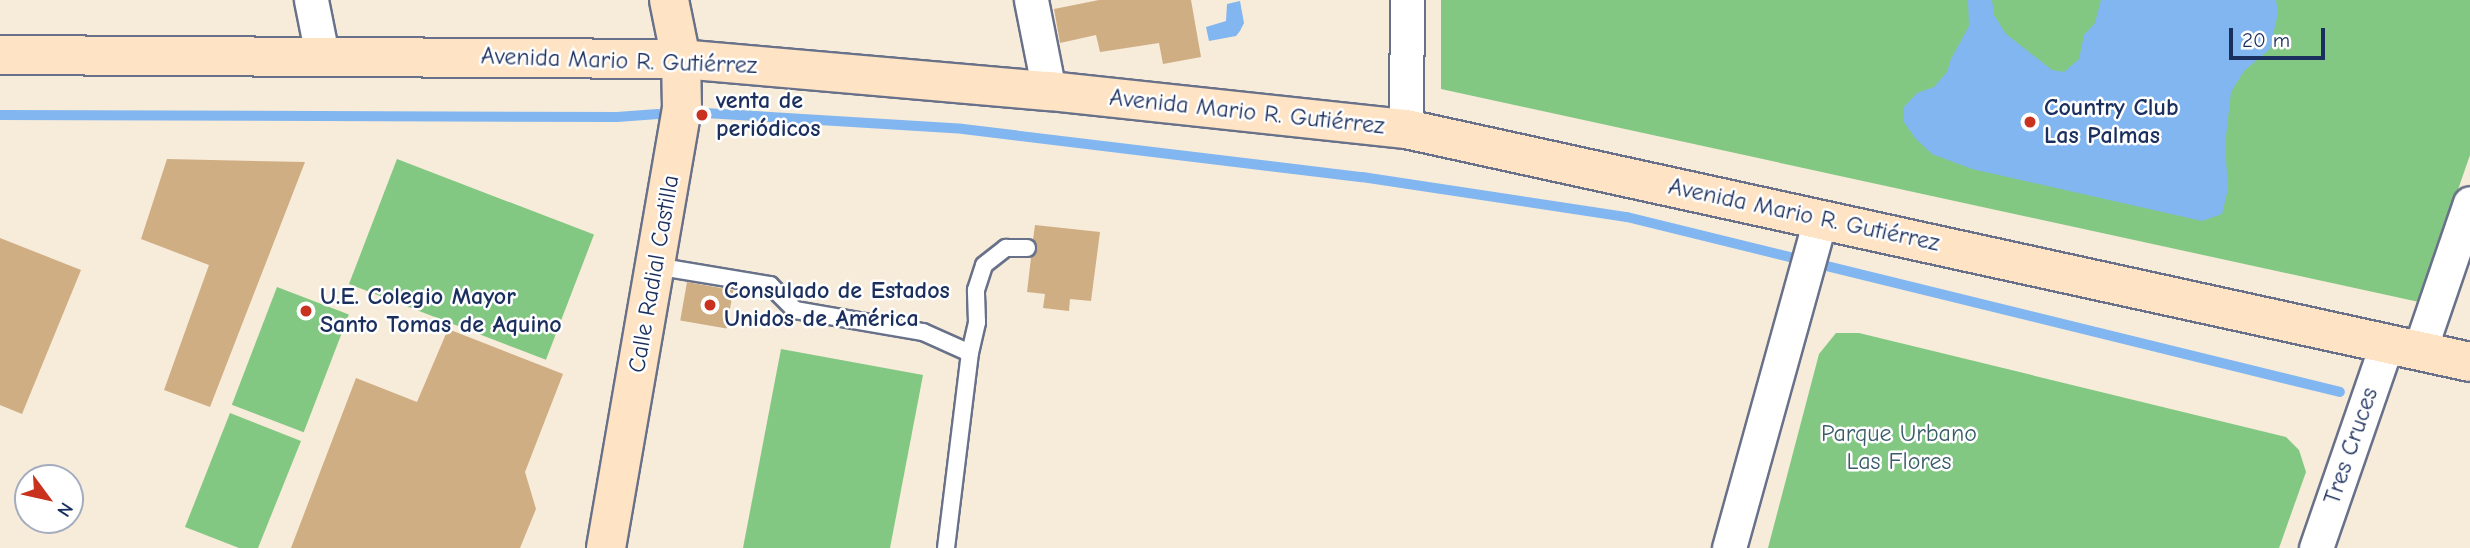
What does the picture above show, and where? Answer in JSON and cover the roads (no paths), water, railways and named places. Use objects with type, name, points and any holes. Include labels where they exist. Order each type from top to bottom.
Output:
[{"type":"street","points":[[311,0],[322,55]]},
{"type":"street","name":"Calle Radial Castilla","points":[[606,548],[679,131],[682,73],[669,0]]},
{"type":"street","points":[[1031,0],[1049,91]]},
{"type":"street","points":[[1406,129],[1407,0]]},
{"type":"street","name":"Avenida Mario R. Gutiérrez","points":[[0,55],[322,55],[1049,91],[1406,129],[1817,229],[2404,346],[2470,362]]},
{"type":"street","name":"Tres Cruces","points":[[2316,548],[2470,203]]},
{"type":"street","points":[[1729,548],[1817,229]]},
{"type":"lane","points":[[946,548],[970,353],[977,322],[976,290],[984,265],[1006,248],[1027,248]]},
{"type":"lane","points":[[655,266],[770,285],[795,310],[923,332],[970,353]]},
{"type":"water","points":[[1968,0],[1992,0],[1994,15],[2006,34],[2052,70],[2064,72],[2079,59],[2084,35],[2095,23],[2101,0],[2276,0],[2278,13],[2270,49],[2244,71],[2231,92],[2225,145],[2228,189],[2222,214],[2202,221],[1972,169],[1932,154],[1915,138],[1904,122],[1903,108],[1917,93],[1934,87],[1947,72],[1969,26]]},
{"type":"water","points":[[1240,1],[1244,23],[1240,31],[1236,36],[1209,41],[1206,27],[1226,21],[1227,4]]},
{"type":"waterway","points":[[705,113],[963,129],[1362,177],[1627,217],[2340,392]]},
{"type":"waterway","points":[[0,115],[617,117],[658,114]]},
{"type":"place","name":"venta de periódicos","points":[[702,115]]},
{"type":"place","name":"Country Club Las Palmas","points":[[2030,122]]},
{"type":"place","name":"Consulado de Estados Unidos de América","points":[[710,305]]},
{"type":"place","name":"U.E. Colegio Mayor Santo Tomas de Aquino","points":[[306,311]]},
{"type":"park label","name":"Parque Urbano Las Flores","points":[[1899,448]]}]
